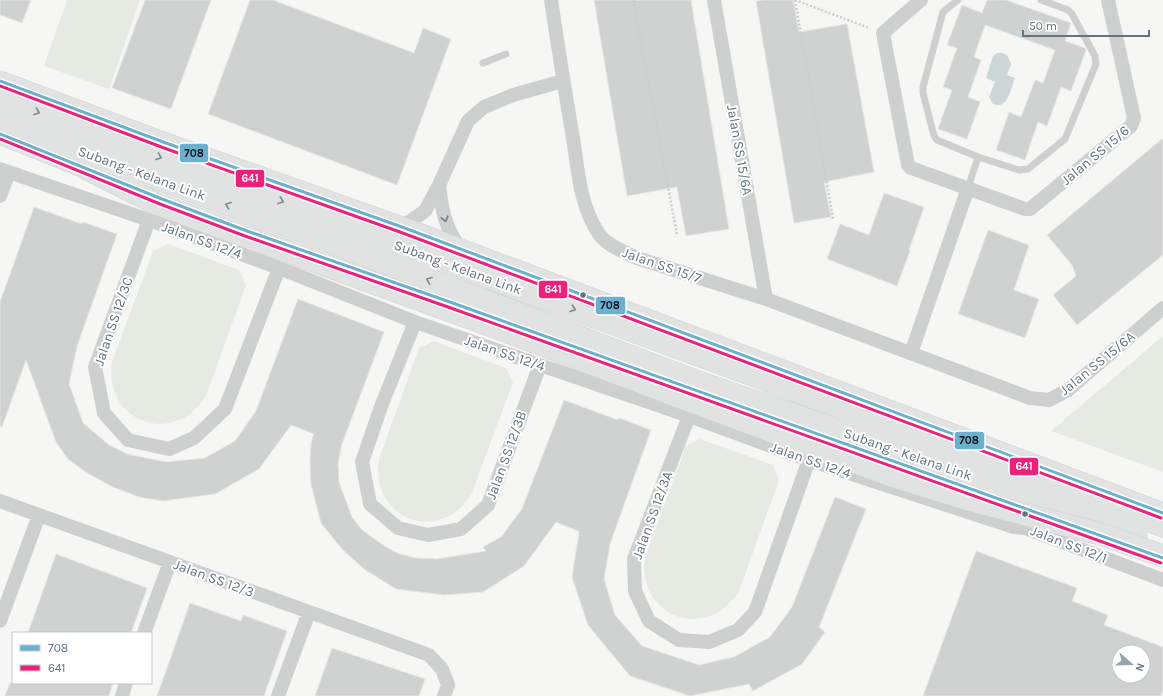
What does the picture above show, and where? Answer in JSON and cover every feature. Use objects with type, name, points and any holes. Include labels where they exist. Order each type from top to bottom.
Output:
[{"type":"main road","points":[[0,81],[402,227],[1163,513]]},
{"type":"main road","name":"Subang - Kelana Link","points":[[0,98],[1163,526]]},
{"type":"main road","name":"Subang - Kelana Link","points":[[0,121],[328,241],[690,378],[1052,504],[1163,546]]},
{"type":"main road","points":[[0,134],[162,199],[240,228],[1163,557]]},
{"type":"main road","points":[[87,169],[157,204],[448,309],[890,475],[967,499],[1097,533],[1163,557]]},
{"type":"main road","points":[[1136,502],[1163,519]]},
{"type":"street","name":"Jalan SS 15/7","points":[[551,0],[583,198],[590,219],[600,236],[618,249],[637,258],[766,299],[911,353]]},
{"type":"street","name":"Jalan SS 15/6A","points":[[714,0],[766,299]]},
{"type":"street","points":[[883,33],[921,0]]},
{"type":"street","name":"Jalan SS 15/6","points":[[883,33],[908,166],[1025,209],[1030,209],[1131,126],[1134,118],[1108,0]]},
{"type":"street","points":[[402,227],[425,211],[440,185],[468,121],[484,107],[563,80]]},
{"type":"street","points":[[0,196],[4,171]]},
{"type":"street","name":"Jalan SS 12/4","points":[[4,171],[149,220],[279,268],[415,322],[689,416],[809,460],[1014,527]]},
{"type":"street","points":[[440,185],[441,202],[445,223],[452,238],[461,249]]},
{"type":"street","points":[[911,353],[968,188]]},
{"type":"street","name":"Jalan SS 12/3C","points":[[149,220],[95,367],[104,413],[128,440],[169,449],[194,438],[225,409],[279,268]]},
{"type":"street","name":"Jalan SS 15/6A","points":[[911,353],[1030,398],[1049,400],[1068,390],[1163,308]]},
{"type":"street","name":"Jalan SS 12/3B","points":[[415,322],[382,404],[362,462],[370,504],[398,528],[428,535],[461,529],[488,505],[540,365]]},
{"type":"street","name":"Jalan SS 12/3A","points":[[689,416],[634,559],[635,591],[650,621],[679,640],[709,642],[738,630],[755,612],[809,460]]},
{"type":"street","points":[[778,449],[787,423]]},
{"type":"street","name":"Jalan SS 12/3","points":[[0,501],[429,655],[442,669],[448,685],[444,696]]},
{"type":"street","points":[[0,621],[39,515]]},
{"type":"street","name":"Jalan SS 12/1","points":[[1014,527],[1025,528],[1163,580]]},
{"type":"street","name":"Jalan SS 12/1","points":[[1014,527],[1022,535],[1163,589]]},
{"type":"street","points":[[144,632],[170,562]]},
{"type":"street","points":[[278,696],[309,612]]},
{"type":"street","points":[[122,696],[126,684]]},
{"type":"lane","points":[[958,0],[944,12],[923,93],[934,136],[938,140],[978,157],[1019,170],[1028,169],[1064,139],[1096,64],[1095,56],[1072,14],[1068,10],[1041,0]]},
{"type":"lane","points":[[483,63],[506,54]]},
{"type":"lane","points":[[968,188],[978,157]]},
{"type":"path","points":[[634,0],[677,235]]},
{"type":"path","points":[[795,0],[883,33]]},
{"type":"path","points":[[795,0],[833,219]]},
{"type":"shaded area","points":[[67,0],[140,0],[109,89],[44,66]]},
{"type":"shaded area","points":[[997,53],[1007,55],[1011,64],[1007,75],[1015,78],[1008,98],[1005,102],[998,105],[993,104],[989,97],[995,82],[986,78],[993,56]]},
{"type":"shaded area","points":[[168,244],[239,270],[246,285],[206,396],[192,412],[177,421],[160,424],[144,421],[129,413],[118,400],[112,383],[112,362],[153,251]]},
{"type":"shaded area","points":[[1163,336],[1163,472],[1051,431]]},
{"type":"shaded area","points":[[434,341],[506,368],[513,382],[472,493],[459,509],[443,519],[426,522],[410,519],[396,511],[385,498],[379,480],[379,459],[419,348]]},
{"type":"shaded area","points":[[700,439],[773,465],[779,480],[739,591],[725,607],[710,616],[693,619],[677,616],[662,608],[651,595],[645,578],[645,557],[686,446]]},
{"type":"building","points":[[0,0],[31,0],[22,23],[0,15]]},
{"type":"building","points":[[145,0],[211,0],[171,109],[112,88]]},
{"type":"building","points":[[250,0],[273,0],[414,53],[423,28],[451,39],[397,185],[208,114]]},
{"type":"building","points":[[594,0],[691,0],[729,229],[686,236],[677,187],[627,196]]},
{"type":"building","points":[[793,0],[799,32],[847,24],[874,172],[824,182],[831,217],[794,223],[756,1]]},
{"type":"building","points":[[987,0],[1006,0],[1071,23],[1065,41],[1085,48],[1086,50],[1071,91],[1061,87],[1047,126],[1038,122],[1025,160],[996,150],[1009,112],[1021,117],[1035,80],[1043,83],[1055,50],[985,25],[974,57],[981,60],[968,97],[980,102],[967,139],[938,129],[952,90],[943,87],[957,48],[947,45],[962,5],[982,13]]},
{"type":"building","points":[[1163,138],[1163,255],[1077,325],[1053,295],[1076,276],[1072,265],[1047,235]]},
{"type":"building","points":[[884,193],[924,207],[897,286],[827,259],[840,224],[869,235]]},
{"type":"building","points":[[34,207],[82,224],[83,222],[117,234],[77,346],[69,384],[83,423],[109,445],[127,454],[166,462],[205,458],[235,441],[256,411],[298,299],[384,332],[342,444],[338,463],[339,482],[352,517],[362,530],[383,545],[397,553],[415,558],[437,559],[486,551],[483,547],[501,537],[522,509],[564,400],[618,420],[619,418],[651,430],[610,544],[604,579],[615,615],[642,646],[699,665],[734,657],[770,637],[792,607],[835,497],[866,509],[819,627],[825,632],[802,664],[753,691],[749,684],[690,696],[630,676],[588,625],[572,577],[579,532],[556,522],[524,566],[483,592],[444,595],[396,589],[364,569],[342,549],[321,523],[311,484],[311,443],[314,434],[291,425],[259,469],[215,494],[163,501],[139,497],[113,487],[87,473],[68,459],[56,442],[26,360],[2,427],[0,427],[0,302]]},
{"type":"building","points":[[988,230],[1029,245],[1014,290],[1039,299],[1025,338],[958,314]]},
{"type":"building","points":[[976,551],[1077,588],[1072,601],[1108,615],[1104,625],[1163,647],[1163,690],[1161,696],[923,696]]},
{"type":"building","points":[[56,554],[147,588],[131,632],[28,632]]},
{"type":"building","points":[[190,603],[241,621],[243,615],[287,631],[264,696],[157,696]]},
{"type":"building","points":[[332,648],[425,679],[419,696],[315,696]]},
{"type":"building","points":[[10,683],[113,684],[109,696],[5,696]]},
{"type":"transit line","name":"708","points":[[0,81],[166,143],[402,227],[1163,513]]},
{"type":"transit line","name":"641","points":[[0,86],[164,148],[400,232],[1161,518]]},
{"type":"transit line","name":"708","points":[[0,134],[162,199],[247,231],[450,302],[1163,558]]},
{"type":"transit line","name":"641","points":[[0,139],[160,204],[245,236],[448,307],[1161,563]]}]
